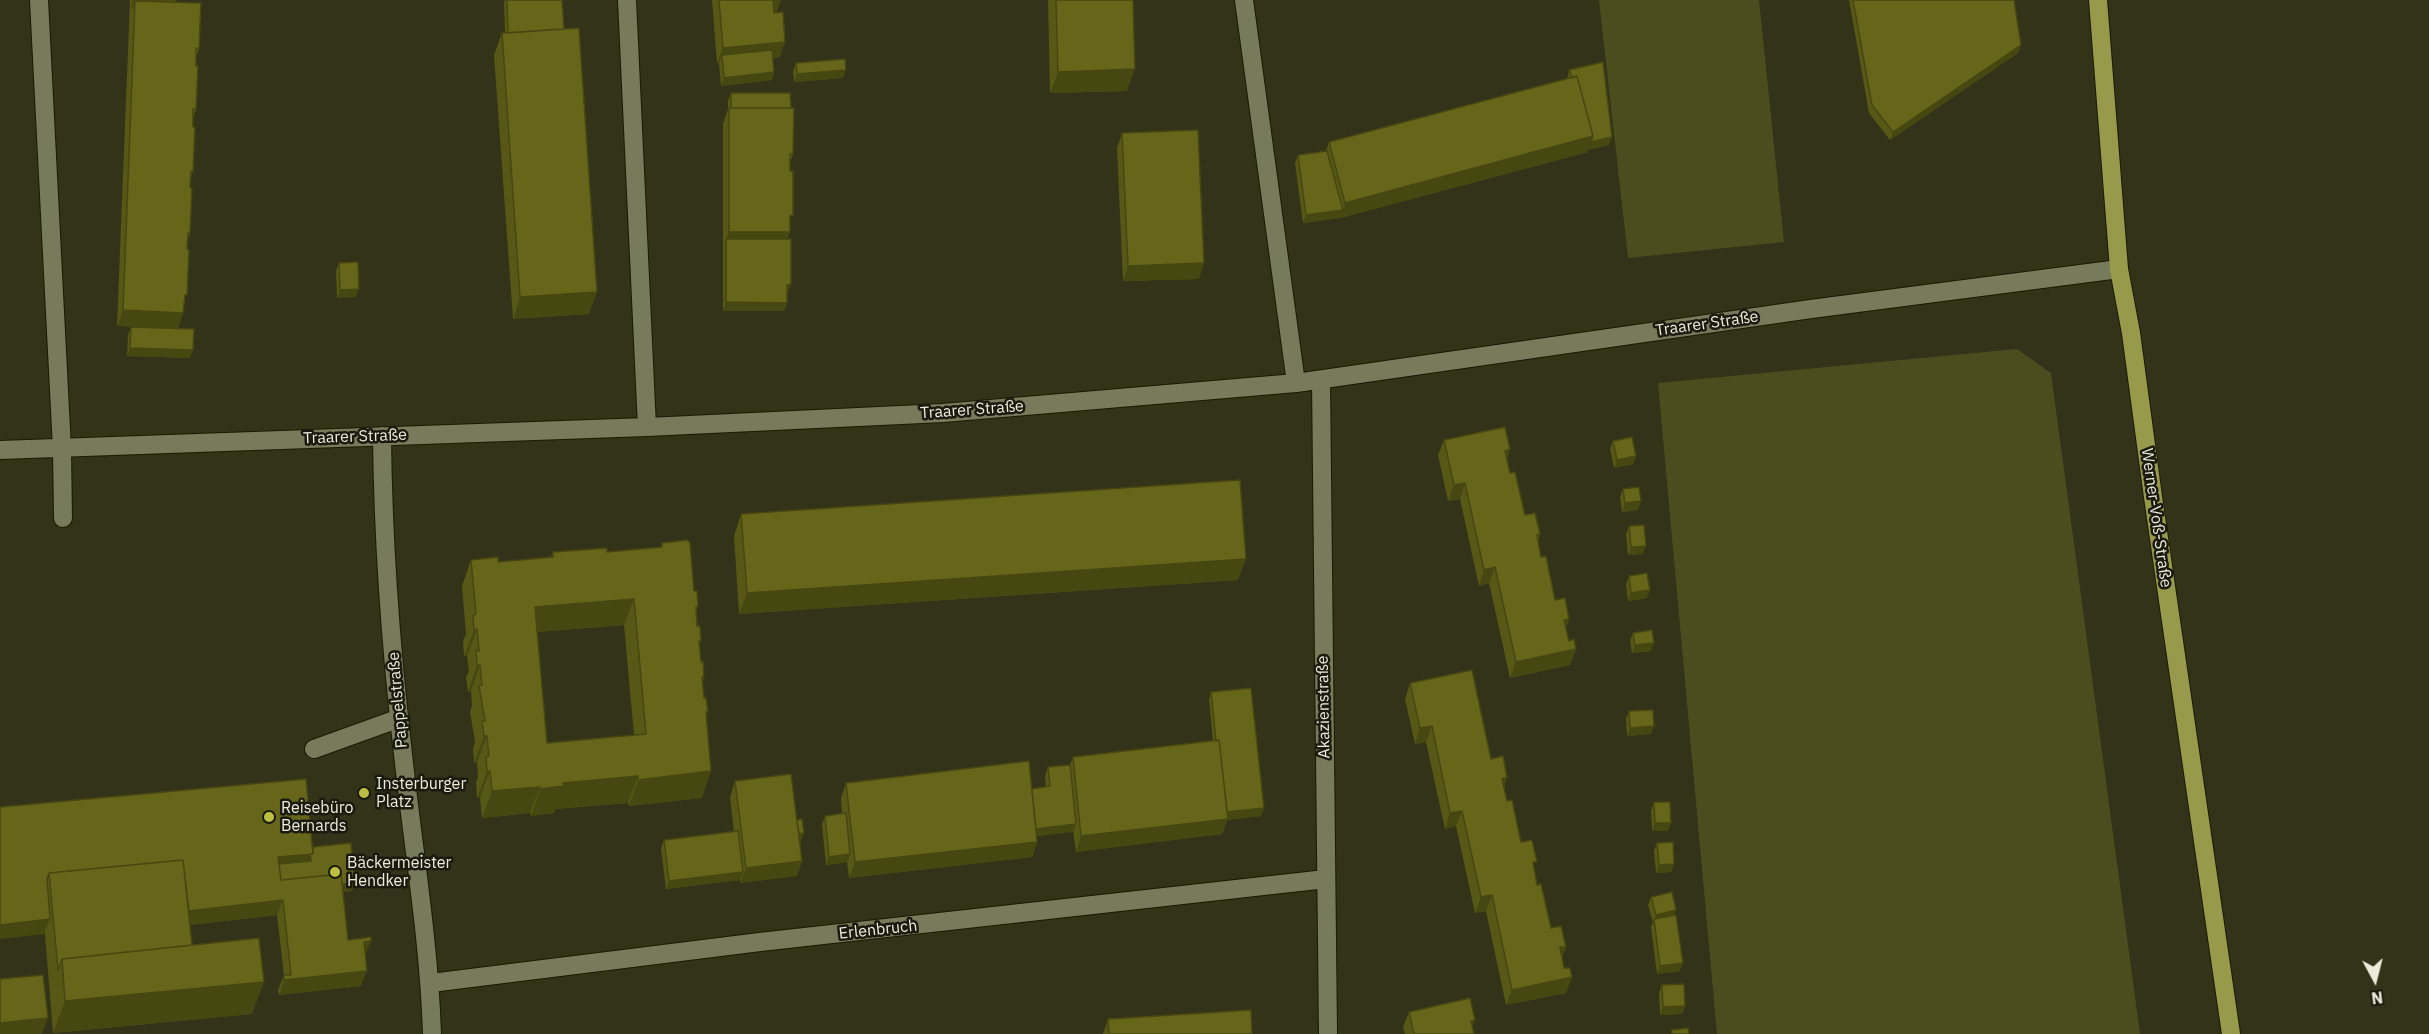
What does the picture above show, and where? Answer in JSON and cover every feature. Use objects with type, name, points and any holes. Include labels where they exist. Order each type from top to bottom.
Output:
[{"type":"main road","name":"Werner-Voß-Straße","points":[[2098,0],[2119,269],[2131,333],[2152,498],[2232,1034]]},
{"type":"street","points":[[39,0],[62,449],[63,518]]},
{"type":"street","points":[[627,0],[647,427]]},
{"type":"street","points":[[1244,0],[1296,383]]},
{"type":"street","name":"Traarer Straße","points":[[0,450],[647,427],[943,413],[1296,383],[1810,309],[2119,269]]},
{"type":"street","name":"Akazienstraße","points":[[1321,380],[1328,1034]]},
{"type":"street","name":"Pappelstraße","points":[[381,436],[387,582],[400,717],[431,983],[432,1034]]},
{"type":"street","points":[[314,749],[400,717]]},
{"type":"street","name":"Erlenbruch","points":[[431,983],[760,942],[1326,879]]},
{"type":"shaded area","points":[[1599,0],[1759,0],[1784,242],[1628,258]]},
{"type":"shaded area","points":[[2017,349],[2051,373],[2140,1034],[1717,1034],[1658,383]]},
{"type":"building","points":[[133,0],[176,0],[175,2],[135,1],[132,8]]},
{"type":"building","points":[[507,0],[562,0],[564,29],[508,33]]},
{"type":"building","points":[[719,0],[773,0],[774,13],[783,12],[785,42],[723,48]]},
{"type":"building","points":[[1056,0],[1133,0],[1135,69],[1058,72]]},
{"type":"building","points":[[1853,0],[2014,0],[2021,45],[1893,132],[1872,105]]},
{"type":"building","points":[[135,1],[201,3],[199,49],[196,48],[196,66],[198,66],[196,110],[193,109],[193,127],[195,127],[190,188],[192,188],[190,233],[188,233],[187,249],[189,250],[187,295],[185,295],[183,313],[123,310]]},
{"type":"building","points":[[579,28],[597,292],[520,297],[502,33]]},
{"type":"building","points":[[772,50],[774,72],[724,78],[722,55]]},
{"type":"building","points":[[845,59],[846,70],[797,74],[796,63]]},
{"type":"building","points":[[1603,62],[1612,137],[1591,142],[1593,136],[1577,76],[1572,78],[1569,70]]},
{"type":"building","points":[[1577,76],[1593,136],[1345,203],[1329,142]]},
{"type":"building","points":[[731,93],[790,93],[791,108],[731,108]]},
{"type":"building","points":[[729,108],[794,108],[793,154],[790,154],[790,171],[793,171],[793,215],[790,216],[790,232],[729,232]]},
{"type":"building","points":[[1198,130],[1204,263],[1128,266],[1122,133]]},
{"type":"building","points":[[1327,151],[1343,210],[1306,215],[1298,155]]},
{"type":"building","points":[[726,239],[791,239],[791,284],[787,285],[787,303],[726,302]]},
{"type":"building","points":[[358,262],[359,289],[340,290],[339,263]]},
{"type":"building","points":[[131,327],[194,329],[193,350],[130,348]]},
{"type":"building","points":[[1505,427],[1510,449],[1505,451],[1510,473],[1515,472],[1525,515],[1535,513],[1540,534],[1537,535],[1541,557],[1546,556],[1555,600],[1565,598],[1569,619],[1564,620],[1569,641],[1574,639],[1576,649],[1516,662],[1495,567],[1484,570],[1465,483],[1454,485],[1444,440]]},
{"type":"building","points":[[1632,437],[1636,456],[1617,460],[1613,441]]},
{"type":"building","points":[[1240,480],[1246,559],[747,593],[741,514]]},
{"type":"building","points":[[1639,487],[1641,501],[1625,503],[1623,489]]},
{"type":"building","points":[[1644,525],[1646,546],[1631,547],[1629,526]]},
{"type":"building","points":[[687,540],[690,543],[694,591],[697,591],[697,626],[700,626],[701,641],[699,641],[701,662],[703,661],[704,698],[706,698],[708,712],[706,712],[711,771],[638,780],[638,776],[563,783],[564,786],[540,789],[540,787],[492,791],[490,771],[487,772],[486,757],[489,756],[487,736],[484,736],[482,721],[485,721],[479,686],[482,685],[480,665],[477,665],[476,650],[479,651],[477,629],[474,630],[473,615],[476,614],[471,560],[498,557],[498,562],[553,557],[553,552],[607,548],[607,552],[662,547],[662,543]],"holes":[[[634,599],[646,734],[547,743],[535,607]]]},
{"type":"building","points":[[1647,573],[1650,590],[1631,593],[1629,576]]},
{"type":"building","points":[[1652,630],[1654,643],[1635,645],[1633,633]]},
{"type":"building","points":[[1472,670],[1491,759],[1503,756],[1507,777],[1502,779],[1507,801],[1512,800],[1521,842],[1532,840],[1537,862],[1533,862],[1537,885],[1541,884],[1551,928],[1561,926],[1566,947],[1560,947],[1564,968],[1570,968],[1572,977],[1512,990],[1492,895],[1481,897],[1462,811],[1450,813],[1432,726],[1420,728],[1410,683]]},
{"type":"building","points":[[1251,688],[1264,808],[1227,812],[1211,692]]},
{"type":"building","points":[[1653,710],[1654,726],[1630,728],[1629,711]]},
{"type":"building","points":[[1219,740],[1228,819],[1081,836],[1073,757]]},
{"type":"building","points":[[1029,761],[1037,842],[855,862],[846,783]]},
{"type":"building","points":[[1070,765],[1076,824],[1036,829],[1032,789],[1050,786],[1048,767]]},
{"type":"building","points":[[791,774],[802,861],[746,868],[735,781]]},
{"type":"building","points":[[306,779],[313,854],[278,857],[281,880],[341,874],[348,940],[371,937],[371,941],[364,942],[367,971],[284,980],[284,975],[291,975],[283,900],[189,911],[183,860],[49,873],[47,879],[50,919],[0,925],[0,807]]},
{"type":"building","points":[[1654,802],[1670,802],[1671,823],[1655,823]]},
{"type":"building","points":[[846,813],[850,854],[829,857],[825,816]]},
{"type":"building","points":[[802,819],[804,833],[799,834],[797,820]]},
{"type":"building","points":[[738,831],[743,872],[669,881],[664,840]]},
{"type":"building","points":[[1673,842],[1674,864],[1659,865],[1657,843]]},
{"type":"building","points":[[351,843],[355,883],[342,884],[341,874],[281,880],[279,864],[311,861],[310,854],[313,854],[313,847]]},
{"type":"building","points":[[183,860],[192,945],[62,959],[58,970],[49,873]]},
{"type":"building","points":[[1672,892],[1676,910],[1656,915],[1651,897]]},
{"type":"building","points":[[1676,915],[1683,963],[1660,966],[1654,919]]},
{"type":"building","points":[[259,938],[264,982],[65,1001],[62,959]]},
{"type":"building","points":[[43,975],[48,1018],[0,1023],[0,979]]},
{"type":"building","points":[[1684,984],[1685,1006],[1663,1007],[1662,985]]},
{"type":"building","points":[[1470,998],[1475,1020],[1471,1021],[1474,1034],[1414,1034],[1409,1012]]},
{"type":"building","points":[[1251,1010],[1252,1034],[1109,1034],[1108,1019]]},
{"type":"building","points":[[1688,1028],[1689,1034],[1672,1034],[1671,1030]]},
{"type":"place","name":"Insterburger Platz","points":[[364,793]]},
{"type":"place","name":"Reisebüro Bernards","points":[[269,817]]},
{"type":"place","name":"Bäckermeister Hendker","points":[[335,872]]}]
